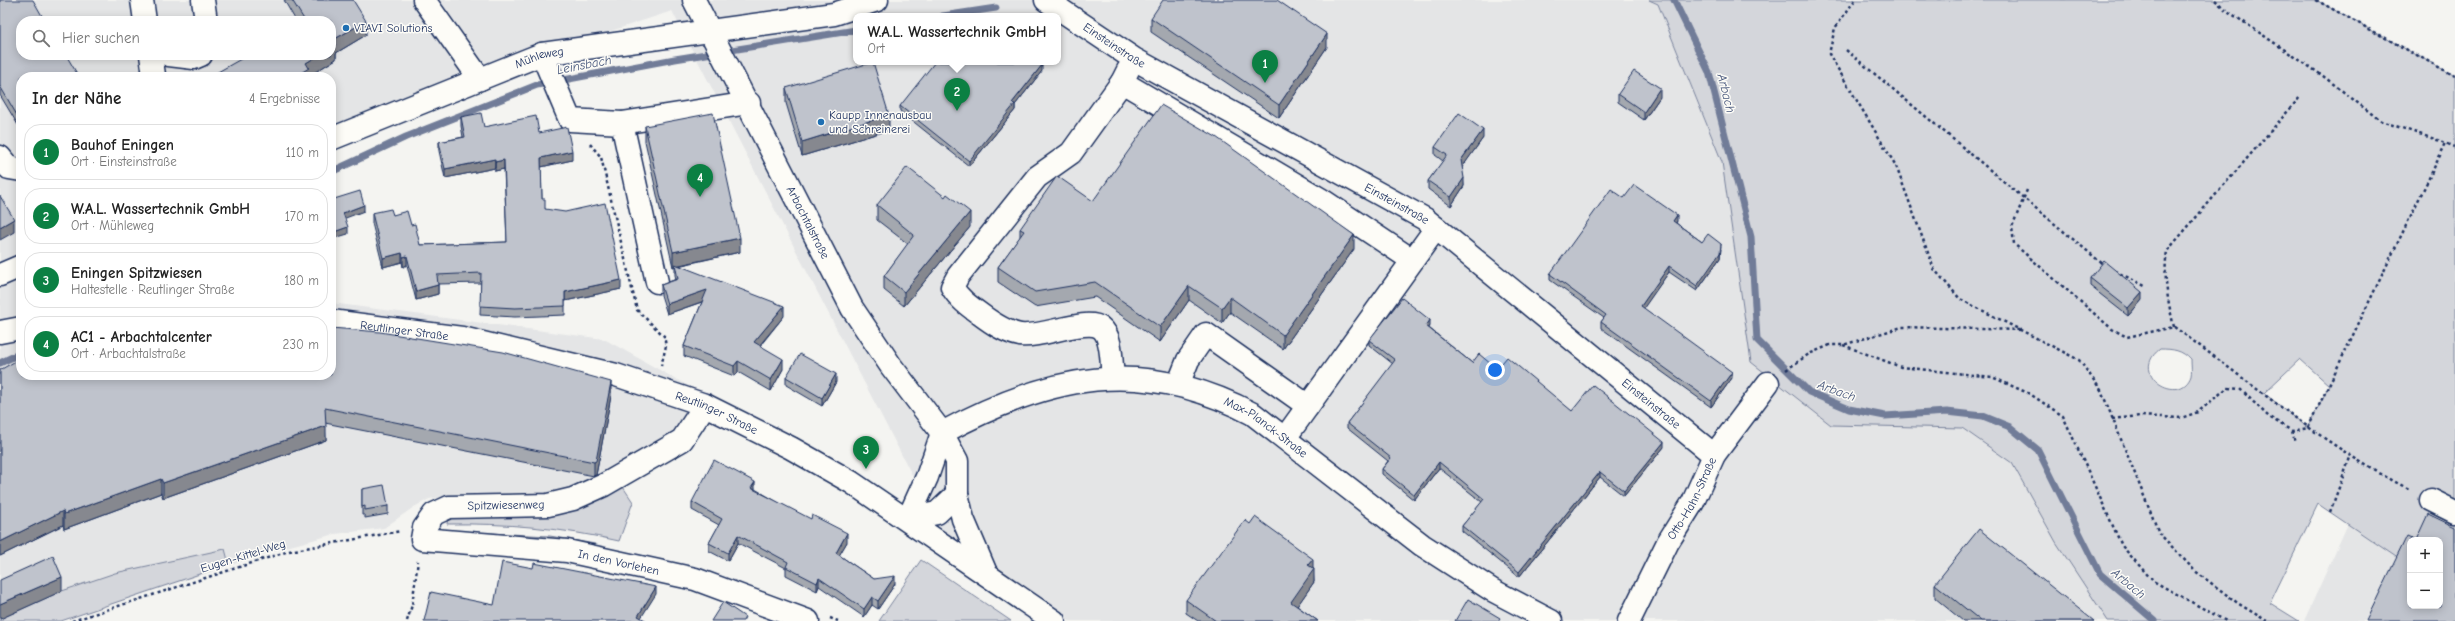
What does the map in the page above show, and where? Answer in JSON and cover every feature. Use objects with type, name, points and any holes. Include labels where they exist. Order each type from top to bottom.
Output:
[{"type":"street","points":[[142,0],[144,16]]},
{"type":"street","points":[[203,0],[205,16]]},
{"type":"street","points":[[424,0],[480,79]]},
{"type":"street","name":"Arbachtalstraße","points":[[694,0],[749,103],[852,308],[891,366],[942,433],[957,461],[957,494],[963,519],[986,573]]},
{"type":"street","name":"Mühleweg","points":[[336,137],[480,79],[545,61],[711,32],[834,14],[877,0]]},
{"type":"street","name":"Einsteinstraße","points":[[1046,0],[1134,59],[1426,219],[1714,455]]},
{"type":"street","points":[[1113,378],[1108,340],[1102,329],[1092,324],[1038,334],[1021,335],[997,326],[958,297],[952,287],[958,276],[1037,176],[1071,153],[1122,82],[1134,59]]},
{"type":"street","points":[[152,60],[154,72]]},
{"type":"street","points":[[545,61],[570,120],[622,123],[749,103]]},
{"type":"street","points":[[1122,82],[1322,200],[1412,260]]},
{"type":"street","points":[[622,123],[657,282]]},
{"type":"street","points":[[0,157],[10,168],[16,169]]},
{"type":"street","points":[[1285,438],[1436,228]]},
{"type":"street","points":[[0,275],[16,268]]},
{"type":"street","name":"Reutlinger Straße","points":[[336,322],[462,338],[616,375],[705,405],[791,448],[851,482],[908,519],[1054,621]]},
{"type":"street","points":[[0,332],[16,329]]},
{"type":"street","points":[[1178,385],[1188,360],[1206,334],[1308,406]]},
{"type":"street","name":"Max-Planck-Straße","points":[[942,433],[1008,402],[1043,389],[1077,380],[1113,378],[1153,380],[1178,385],[1227,400],[1253,414],[1422,545],[1492,590],[1551,621]]},
{"type":"street","name":"Otto-Hahn-Straße","points":[[1629,621],[1668,542],[1693,502],[1714,455],[1768,383]]},
{"type":"street","name":"Spitzwiesenweg","points":[[423,534],[434,514],[449,507],[473,505],[523,506],[548,504],[573,499],[610,481],[682,440],[705,405]]},
{"type":"street","points":[[908,519],[927,477],[942,433]]},
{"type":"street","points":[[908,519],[936,513],[957,494]]},
{"type":"street","points":[[2431,500],[2455,512]]},
{"type":"street","name":"In den Vorlehen","points":[[423,534],[567,551],[695,578],[808,621]]},
{"type":"path","points":[[1855,0],[1835,28],[1829,54],[1896,166],[1934,269],[1960,299],[2079,360],[2101,390],[2159,534],[2195,571],[2239,604],[2267,621]]},
{"type":"path","points":[[2215,0],[2226,10],[2323,76],[2381,121],[2455,147]]},
{"type":"path","points":[[2316,0],[2455,76]]},
{"type":"path","points":[[1846,50],[2103,265],[2145,286]]},
{"type":"path","points":[[2301,96],[2167,252],[2164,268],[2168,304],[2174,327],[2233,369],[2308,428],[2351,455],[2431,500]]},
{"type":"path","points":[[2308,428],[2446,143]]},
{"type":"path","points":[[2027,190],[2012,227],[2014,244],[2112,329],[2127,337],[2174,327]]},
{"type":"path","points":[[1768,383],[1809,354],[1830,345],[1843,344],[1902,327],[2023,330]]},
{"type":"path","points":[[1843,344],[1901,367],[1992,377],[2030,394],[2063,416],[2107,508],[2122,546],[2153,581],[2226,621]]},
{"type":"path","points":[[2112,419],[2140,416],[2181,418],[2198,412],[2227,388],[2240,389],[2269,417],[2292,431],[2308,428]]},
{"type":"path","points":[[2292,431],[2295,442]]},
{"type":"path","points":[[2330,512],[2351,455]]},
{"type":"path","name":"Eugen-Kittel-Weg","points":[[72,621],[289,551],[381,532],[423,534]]},
{"type":"path","points":[[407,621],[412,605],[423,534]]},
{"type":"shaded area","points":[[0,0],[1649,0],[1658,4],[1722,162],[1992,424],[2179,621],[1069,621],[939,527],[672,11],[448,85],[336,132],[336,72],[16,72],[16,380],[336,380],[336,304],[604,339],[719,403],[638,458],[570,491],[505,497],[457,495],[429,499],[414,507],[384,528],[335,534],[279,549],[61,621],[0,621]]},
{"type":"shaded area","points":[[1649,0],[2316,0],[2455,76],[2455,541],[2428,529],[2424,537],[2407,537],[2407,548],[2402,561],[2318,504],[2270,603],[2299,621],[2108,621],[2056,542],[2012,463],[1962,428],[1831,425],[1751,362],[1722,162],[1658,4]],"holes":[[[2160,349],[2169,349],[2184,354],[2191,360],[2191,376],[2185,385],[2177,388],[2168,388],[2159,384],[2152,377],[2149,368],[2151,359]],[[2300,359],[2329,385],[2308,428],[2264,393]]]},
{"type":"shaded area","points":[[2394,422],[2455,455],[2455,621],[2304,621]]},
{"type":"shaded area","points":[[621,484],[633,502],[619,541],[598,536],[533,527],[490,524],[447,524],[448,516]]},
{"type":"shaded area","points":[[470,532],[550,536],[595,544],[594,547]]},
{"type":"shaded area","points":[[225,549],[229,564],[61,621],[0,621],[0,619],[62,591],[115,573]]},
{"type":"shaded area","points":[[921,560],[1011,621],[879,621]]},
{"type":"building","points":[[0,0],[33,0],[42,16],[16,16],[16,60],[69,60],[76,72],[16,72],[16,114],[0,86]]},
{"type":"building","points":[[292,0],[353,0],[366,21],[336,38],[336,16],[302,16]]},
{"type":"building","points":[[1163,0],[1277,0],[1327,34],[1279,105],[1151,18]]},
{"type":"building","points":[[239,60],[311,60],[306,63],[309,68],[302,72],[218,72]]},
{"type":"building","points":[[863,65],[874,65],[889,115],[802,142],[786,88]]},
{"type":"building","points":[[933,65],[1042,65],[1012,103],[1015,104],[969,161],[900,106]]},
{"type":"building","points":[[1634,71],[1660,88],[1644,112],[1618,94]]},
{"type":"building","points":[[1161,105],[1216,137],[1354,235],[1283,335],[1230,297],[1222,308],[1189,286],[1160,327],[1095,282],[1035,292],[998,267],[1024,231],[1020,229],[1057,176],[1093,201]]},
{"type":"building","points":[[481,113],[484,127],[536,116],[539,133],[567,127],[572,151],[541,158],[542,199],[545,199],[545,209],[565,212],[605,203],[621,280],[565,292],[565,306],[515,308],[480,306],[481,273],[437,275],[438,285],[416,291],[407,256],[403,257],[402,253],[383,258],[372,213],[391,209],[393,215],[407,211],[411,225],[415,224],[420,245],[507,242],[504,160],[495,162],[495,159],[445,169],[439,142],[465,137],[461,117]]},
{"type":"building","points":[[713,113],[740,238],[673,252],[645,126]]},
{"type":"building","points":[[1459,113],[1483,130],[1461,160],[1464,178],[1451,197],[1428,181],[1447,155],[1435,147]]},
{"type":"building","points":[[907,167],[945,197],[947,194],[970,212],[904,292],[884,276],[914,235],[877,205]]},
{"type":"building","points":[[1634,185],[1677,215],[1673,221],[1702,242],[1708,234],[1721,244],[1720,253],[1697,286],[1669,266],[1641,306],[1732,372],[1711,401],[1601,322],[1606,315],[1550,274],[1611,189],[1624,198]]},
{"type":"building","points":[[360,191],[364,205],[343,213],[348,227],[336,231],[336,198]]},
{"type":"building","points":[[0,196],[14,219],[0,227]]},
{"type":"building","points":[[2104,261],[2142,292],[2128,308],[2090,278]]},
{"type":"building","points":[[675,264],[784,306],[754,342],[783,359],[771,380],[738,361],[734,366],[684,346],[707,290],[667,304],[661,285],[678,279]]},
{"type":"building","points":[[1402,298],[1430,320],[1426,326],[1472,363],[1479,354],[1497,369],[1507,357],[1572,411],[1593,385],[1664,442],[1624,491],[1600,472],[1519,572],[1462,526],[1484,499],[1439,462],[1414,495],[1382,469],[1391,458],[1347,423],[1395,360],[1369,340]]},
{"type":"building","points":[[336,328],[380,332],[503,352],[611,382],[596,461],[594,462],[325,408],[326,426],[163,483],[161,479],[64,514],[63,511],[0,542],[0,370],[16,361],[16,380],[336,380]]},
{"type":"building","points":[[800,354],[836,374],[822,398],[786,377]]},
{"type":"building","points":[[714,460],[755,482],[751,488],[811,519],[812,515],[847,533],[836,553],[874,579],[895,576],[878,601],[872,597],[864,609],[819,578],[817,583],[786,567],[788,562],[738,535],[728,553],[709,543],[722,519],[692,502]]},
{"type":"building","points":[[384,485],[388,506],[365,510],[365,506],[362,507],[362,489]]},
{"type":"building","points":[[2428,514],[2455,527],[2455,621],[2366,621],[2407,536],[2409,537],[2407,537],[2407,609],[2443,609],[2443,537],[2417,537]]},
{"type":"building","points":[[1255,517],[1313,559],[1308,565],[1314,569],[1291,602],[1318,621],[1216,621],[1186,600],[1245,520],[1250,524]]},
{"type":"building","points":[[1979,529],[2094,621],[1981,621],[1935,584]]},
{"type":"building","points":[[53,556],[62,577],[0,604],[0,580]]},
{"type":"building","points":[[502,562],[533,568],[534,563],[656,587],[638,616],[647,621],[424,621],[431,592],[494,605]]},
{"type":"building","points":[[1468,599],[1500,618],[1498,621],[1455,621]]},
{"type":"building","points":[[723,602],[745,617],[743,621],[711,621]]},
{"type":"waterway","name":"Arbach","points":[[1674,0],[1709,72],[1751,237],[1757,340],[1809,392],[1849,409],[1885,416],[1947,412],[1983,416],[2010,427],[2038,450],[2100,574],[2155,621]]},
{"type":"waterway","name":"Leinsbach","points":[[963,13],[996,8]]},
{"type":"waterway","name":"Leinsbach","points":[[336,170],[406,137],[537,85],[675,59],[853,30]]},
{"type":"waterway","name":"Leinsbach","points":[[0,363],[16,355]]},
{"type":"place","name":"VIAVI Solutions","points":[[346,28]]},
{"type":"place","name":"Bauhof Eningen","points":[[1265,83]]},
{"type":"place","name":"W.A.L. Wassertechnik GmbH","points":[[957,111]]},
{"type":"place","name":"Kaupp Innenausbau und Schreinerei","points":[[821,122]]},
{"type":"place","name":"AC1 - Arbachtalcenter","points":[[700,197]]},
{"type":"place","name":"Eningen Spitzwiesen","points":[[866,469]]}]
